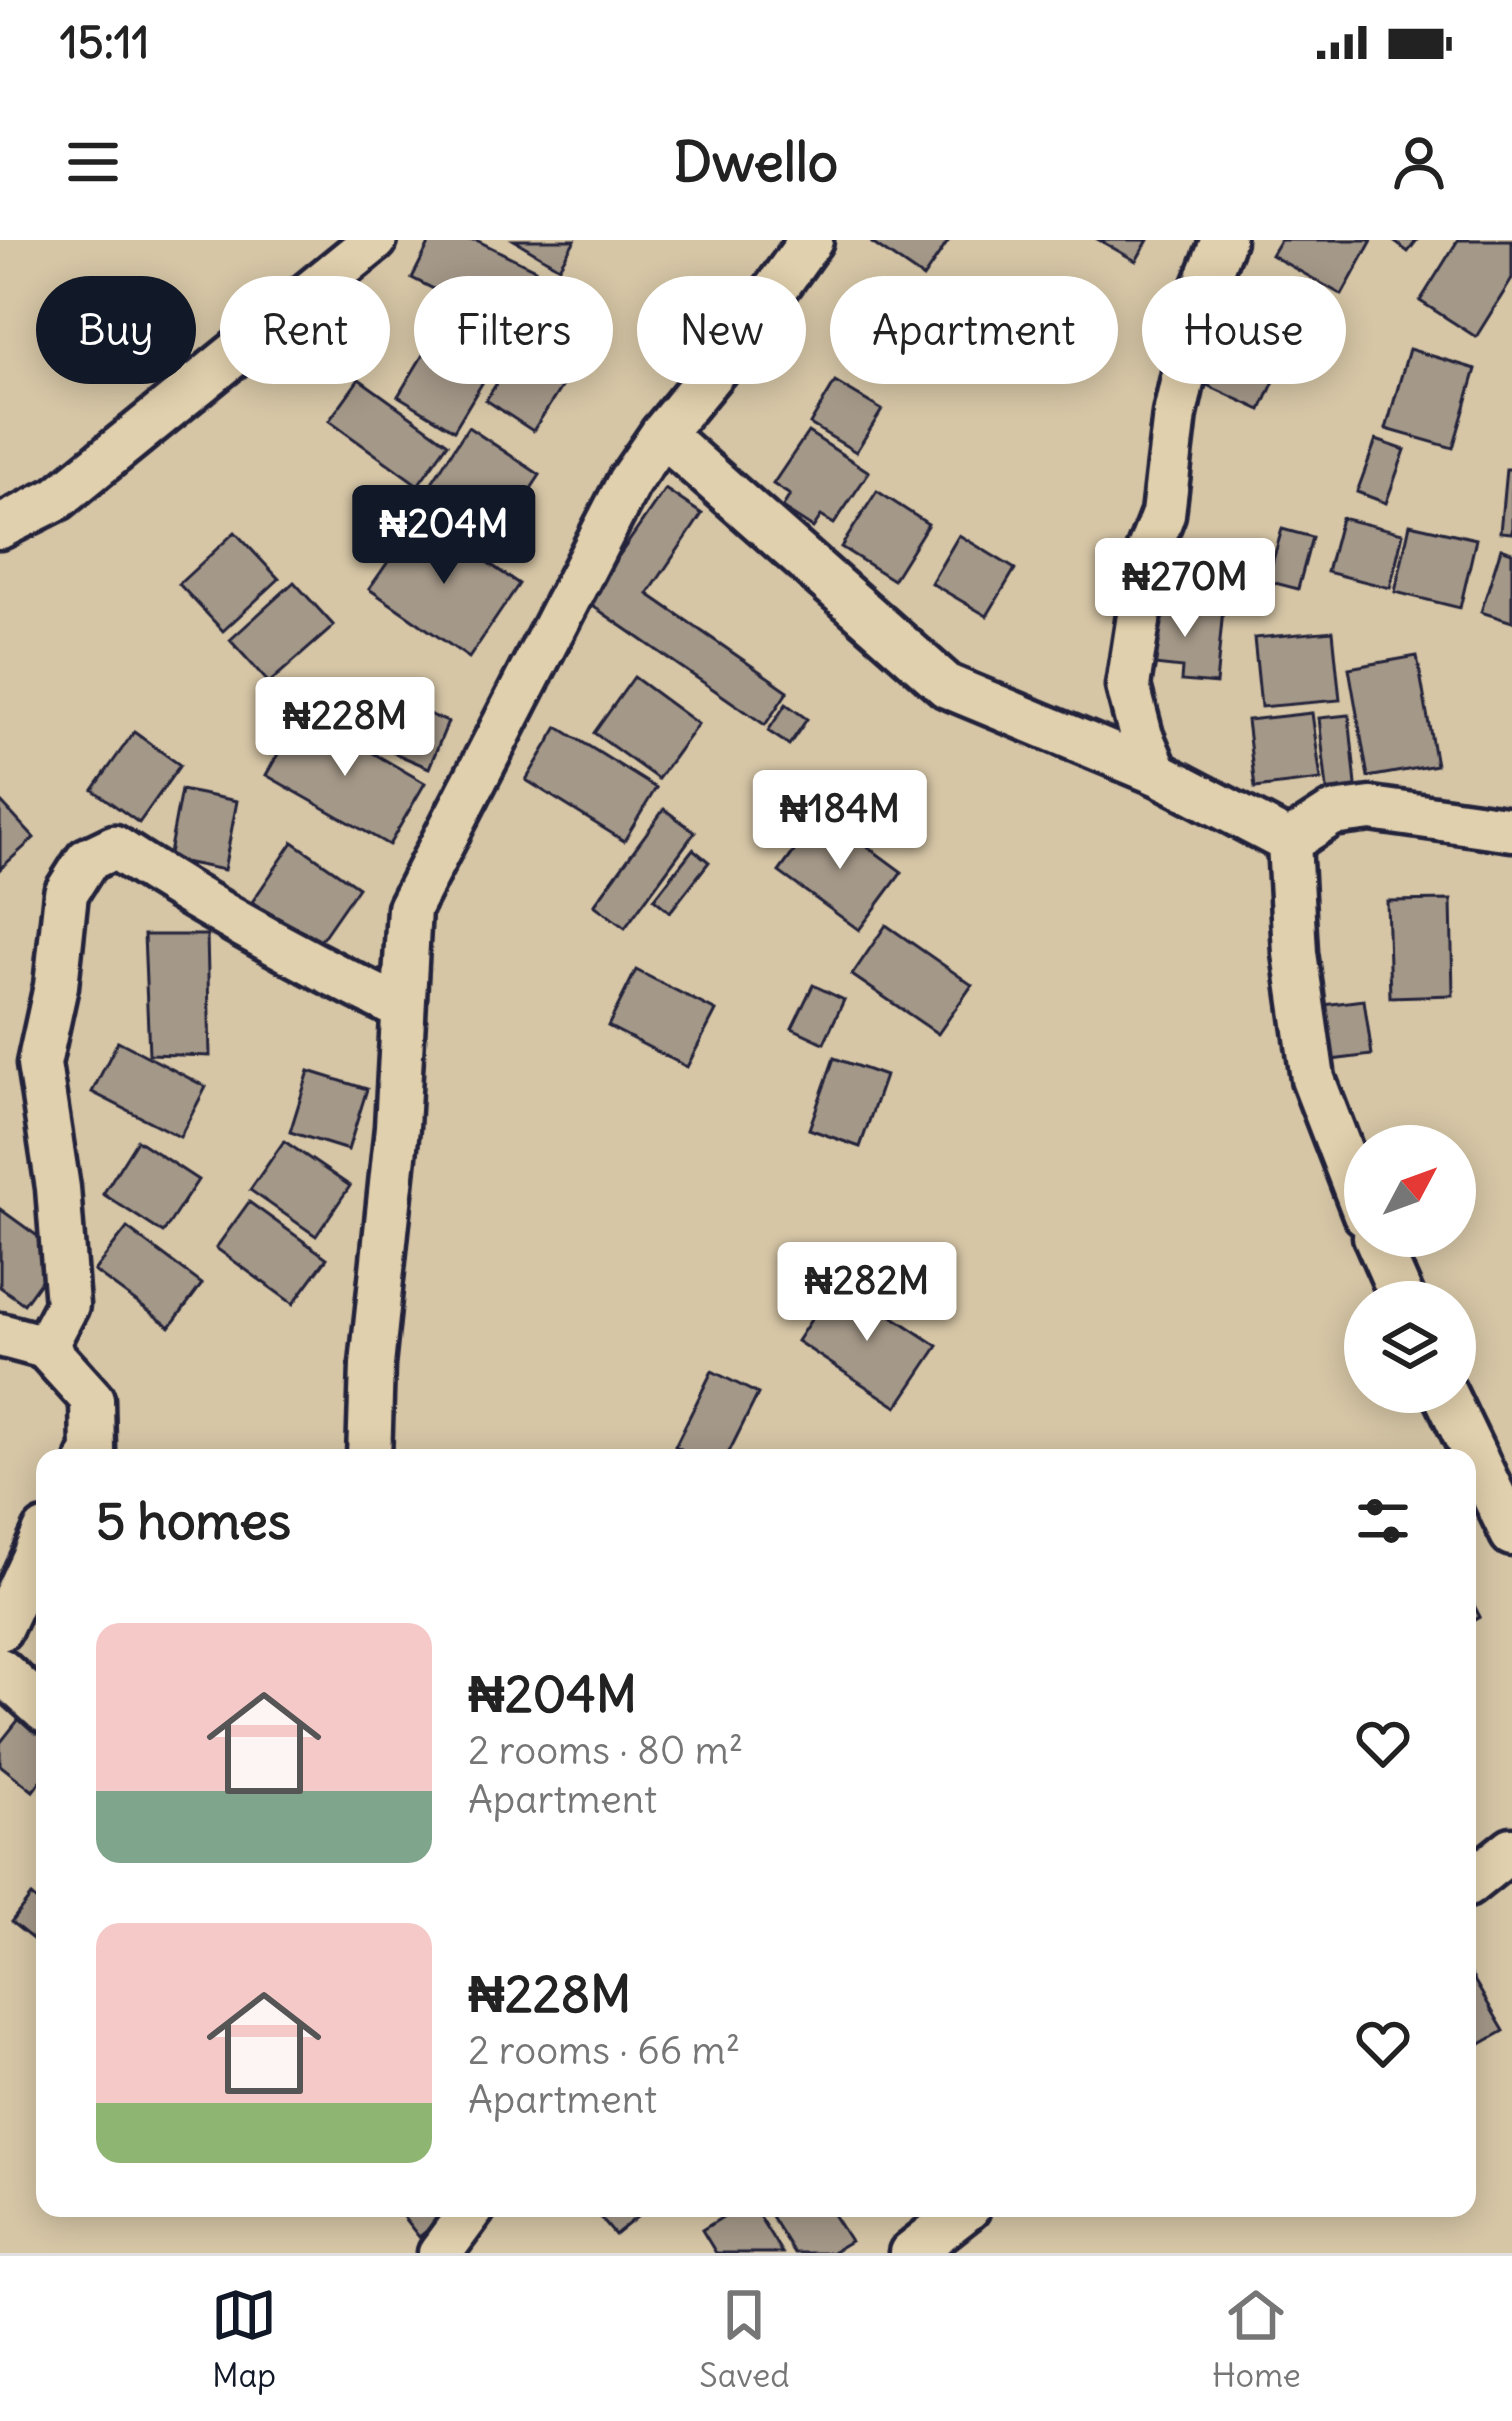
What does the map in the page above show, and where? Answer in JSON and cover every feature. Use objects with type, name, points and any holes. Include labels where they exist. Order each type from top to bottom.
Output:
[{"type":"street","points":[[0,526],[58,498],[375,240]]},
{"type":"street","points":[[369,1449],[397,1127],[409,908],[629,482],[811,240]]},
{"type":"street","points":[[1157,772],[1141,736],[1128,686],[1140,609],[1139,575],[1163,514],[1175,414],[1202,293],[1223,240]]},
{"type":"street","points":[[662,434],[947,686],[1157,772],[1289,842]]},
{"type":"street","points":[[1289,842],[1332,814],[1372,808],[1512,829]]},
{"type":"street","points":[[1289,842],[1295,953],[1313,1079],[1344,1159]]},
{"type":"street","points":[[45,1347],[67,1305],[58,1188],[39,1064],[56,986],[66,893],[87,860],[114,847],[196,901],[404,1009]]},
{"type":"street","points":[[0,1335],[45,1347],[92,1399],[92,1449]]},
{"type":"street","points":[[1452,1413],[1465,1449]]},
{"type":"street","points":[[1476,1475],[1512,1534]]},
{"type":"street","points":[[0,1629],[36,1551]]},
{"type":"street","points":[[0,1670],[36,1703]]},
{"type":"street","points":[[1476,1878],[1512,1849]]},
{"type":"street","points":[[440,2253],[466,2217]]},
{"type":"building","points":[[431,240],[476,240],[535,269],[532,276],[412,278]]},
{"type":"building","points":[[514,240],[575,240],[559,267]]},
{"type":"building","points":[[874,240],[949,240],[924,276],[872,243]]},
{"type":"building","points":[[1099,240],[1148,240],[1136,261]]},
{"type":"building","points":[[1280,240],[1372,240],[1346,288],[1346,276],[1308,276],[1271,255]]},
{"type":"building","points":[[1392,240],[1417,240],[1408,252]]},
{"type":"building","points":[[1458,240],[1512,240],[1512,279],[1476,337],[1420,301]]},
{"type":"building","points":[[1409,349],[1476,369],[1453,448],[1386,429]]},
{"type":"building","points":[[414,370],[414,384],[482,384],[454,430],[398,396]]},
{"type":"building","points":[[355,384],[366,384],[448,443],[418,485],[329,421]]},
{"type":"building","points":[[496,384],[563,384],[533,431],[486,400]]},
{"type":"building","points":[[834,384],[882,410],[856,452],[810,424]]},
{"type":"building","points":[[1204,384],[1273,384],[1261,410]]},
{"type":"building","points":[[468,427],[540,475],[495,543],[423,496]]},
{"type":"building","points":[[808,432],[869,472],[834,524],[821,516],[813,528],[782,508],[790,495],[773,484]]},
{"type":"building","points":[[1376,440],[1405,450],[1386,503],[1357,492]]},
{"type":"building","points":[[1506,469],[1512,469],[1512,533],[1500,532]]},
{"type":"building","points":[[665,489],[702,514],[648,594],[788,691],[765,725],[587,602]]},
{"type":"building","points":[[877,491],[928,524],[893,580],[841,547]]},
{"type":"building","points":[[420,516],[519,584],[469,658],[369,589]]},
{"type":"building","points":[[1341,518],[1403,533],[1390,588],[1327,572]]},
{"type":"building","points":[[1410,524],[1476,539],[1460,608],[1395,592]]},
{"type":"building","points":[[1282,529],[1312,537],[1298,589],[1267,581]]},
{"type":"building","points":[[235,532],[279,579],[223,631],[179,584]]},
{"type":"building","points":[[959,535],[1015,569],[987,616],[931,583]]},
{"type":"building","points":[[1501,548],[1512,552],[1512,622],[1481,612]]},
{"type":"building","points":[[294,582],[334,626],[269,683],[230,640]]},
{"type":"building","points":[[1151,601],[1223,609],[1216,684],[1181,681],[1182,668],[1145,664]]},
{"type":"building","points":[[1333,631],[1340,700],[1261,707],[1254,638]]},
{"type":"building","points":[[1417,656],[1436,765],[1368,777],[1349,668]]},
{"type":"building","points":[[634,677],[698,724],[658,779],[594,733]]},
{"type":"building","points":[[786,704],[807,719],[789,745],[768,731]]},
{"type":"building","points":[[412,707],[448,722],[429,768],[394,753]]},
{"type":"building","points":[[302,712],[425,783],[389,845],[266,775]]},
{"type":"building","points":[[1312,713],[1321,780],[1255,788],[1247,720]]},
{"type":"building","points":[[1349,715],[1357,795],[1328,798],[1319,718]]},
{"type":"building","points":[[558,727],[656,788],[624,841],[526,780]]},
{"type":"building","points":[[134,732],[180,765],[139,823],[93,790]]},
{"type":"building","points":[[181,790],[237,801],[224,870],[168,859]]},
{"type":"building","points":[[0,801],[34,838],[0,869]]},
{"type":"building","points":[[664,809],[695,832],[625,928],[594,905]]},
{"type":"building","points":[[822,813],[902,872],[859,930],[779,872]]},
{"type":"building","points":[[293,842],[358,887],[317,946],[252,902]]},
{"type":"building","points":[[693,849],[709,862],[670,912],[654,899]]},
{"type":"building","points":[[1451,900],[1453,995],[1390,997],[1387,901]]},
{"type":"building","points":[[886,925],[972,985],[938,1034],[852,975]]},
{"type":"building","points":[[144,935],[207,935],[210,1056],[149,1054]]},
{"type":"building","points":[[636,970],[716,1011],[687,1067],[608,1026]]},
{"type":"building","points":[[813,985],[844,1000],[824,1043],[792,1028]]},
{"type":"building","points":[[1364,1000],[1372,1055],[1323,1061],[1315,1006]]},
{"type":"building","points":[[118,1041],[206,1087],[180,1137],[92,1092]]},
{"type":"building","points":[[834,1058],[885,1076],[860,1147],[809,1129]]},
{"type":"building","points":[[309,1071],[367,1089],[348,1150],[290,1132]]},
{"type":"building","points":[[137,1140],[198,1180],[163,1233],[103,1194]]},
{"type":"building","points":[[284,1141],[350,1186],[316,1236],[250,1190]]},
{"type":"building","points":[[249,1202],[327,1258],[293,1304],[216,1248]]},
{"type":"building","points":[[0,1209],[61,1253],[24,1304],[0,1287]]},
{"type":"building","points":[[127,1228],[202,1284],[170,1327],[94,1271]]},
{"type":"building","points":[[837,1280],[938,1346],[897,1407],[797,1341]]},
{"type":"building","points":[[712,1371],[758,1394],[730,1449],[675,1446]]},
{"type":"building","points":[[27,1709],[36,1716],[33,1791],[0,1765],[0,1743]]},
{"type":"building","points":[[31,1896],[36,1900],[36,1942],[11,1922]]},
{"type":"building","points":[[1476,1983],[1504,2031],[1476,2047]]},
{"type":"building","points":[[403,2217],[440,2217],[442,2219],[419,2237]]},
{"type":"building","points":[[600,2217],[637,2217],[615,2235]]},
{"type":"building","points":[[723,2217],[760,2217],[782,2253],[716,2253],[702,2230]]},
{"type":"building","points":[[772,2217],[835,2217],[850,2241],[830,2253],[794,2253]]}]
